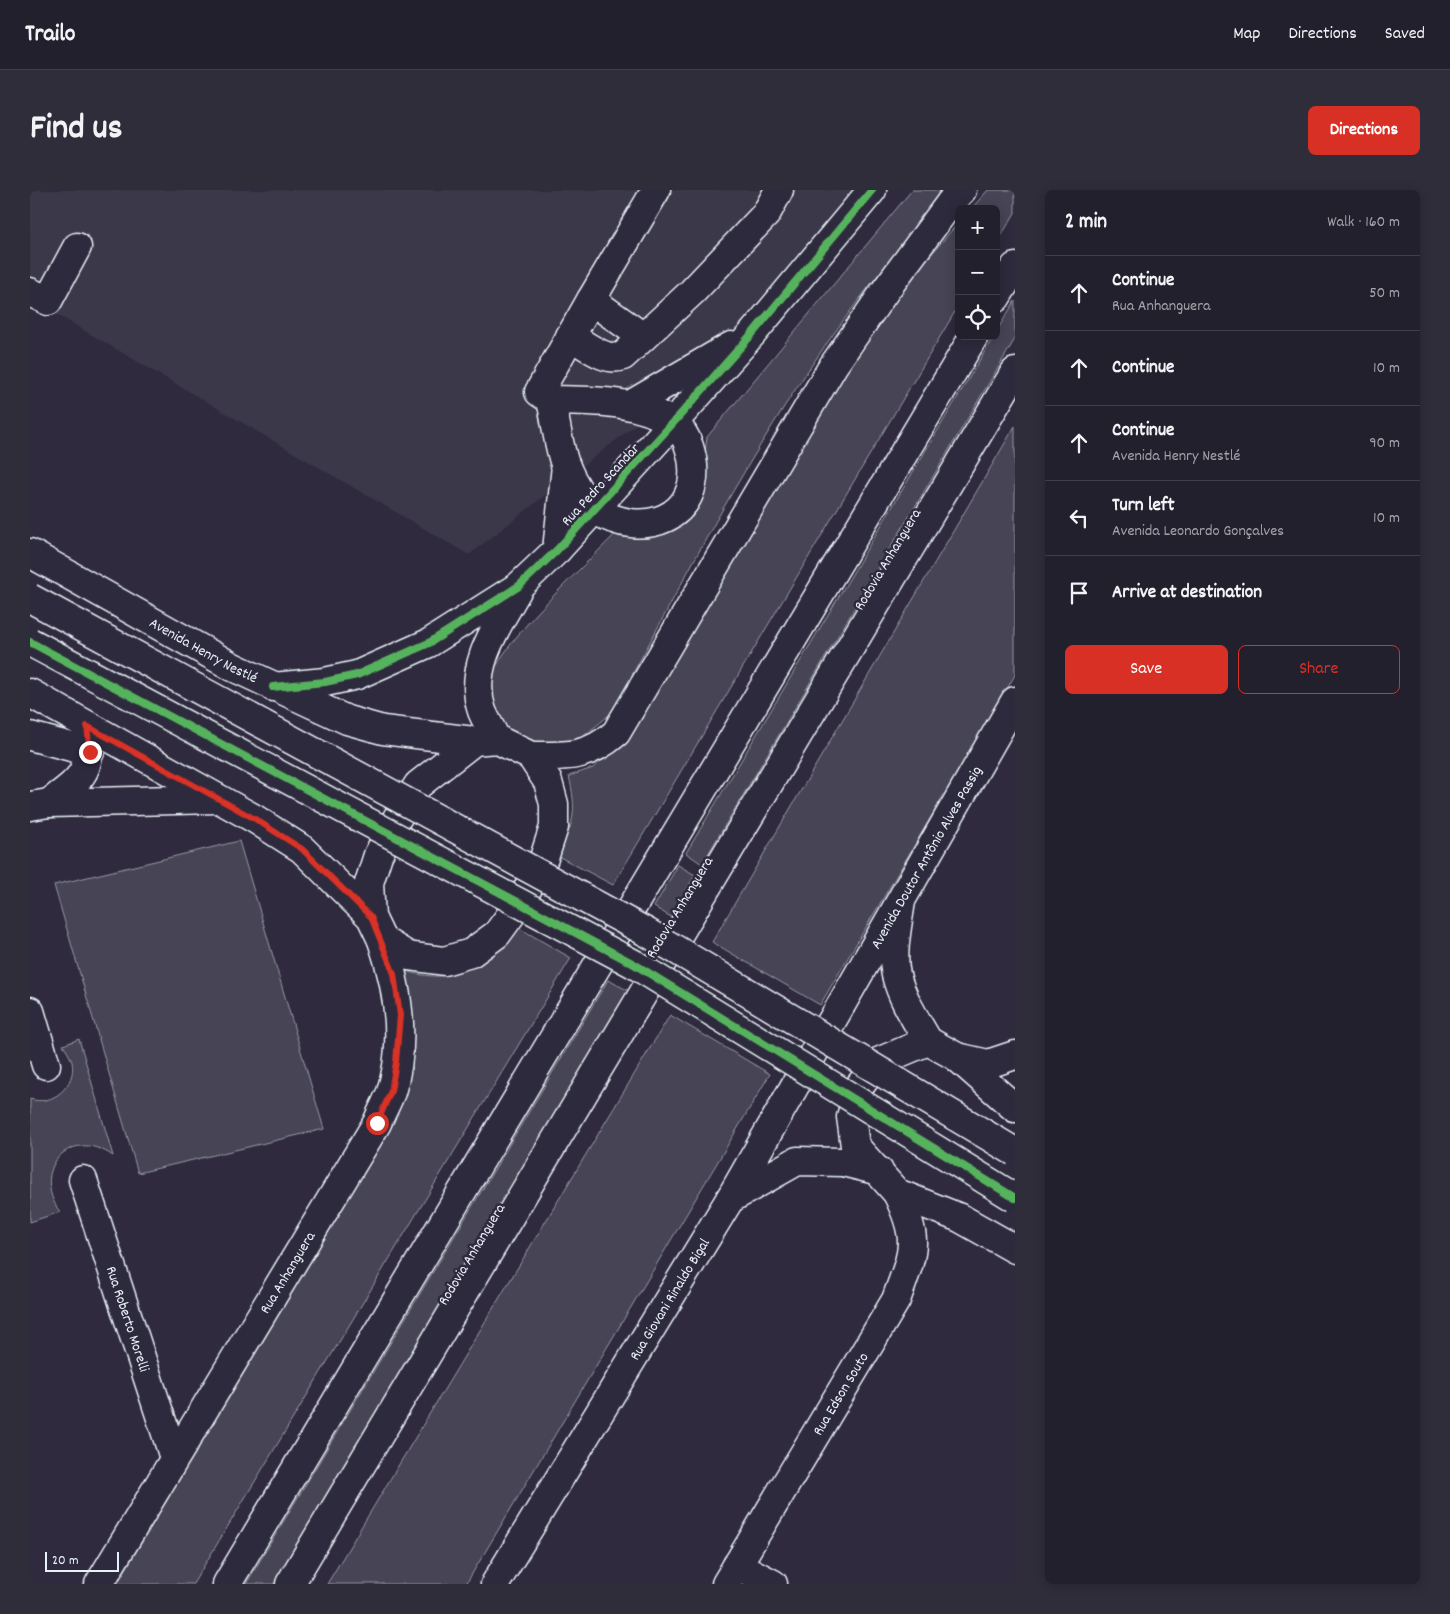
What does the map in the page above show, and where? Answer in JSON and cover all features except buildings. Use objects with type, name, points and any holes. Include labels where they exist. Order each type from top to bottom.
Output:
[{"type":"main road","points":[[551,400],[566,466],[581,494],[595,509],[624,523],[645,524],[666,519],[680,508],[691,493],[694,471],[687,438],[673,424],[630,405],[551,400],[539,392],[656,190]]},
{"type":"main road","points":[[570,336],[607,356],[616,358],[623,356],[692,292],[766,214],[779,190]]},
{"type":"main road","name":"Rua Pedro Scandar","points":[[273,687],[326,682],[357,675],[429,643],[519,586],[557,550],[673,424],[752,334],[872,190]]},
{"type":"main road","points":[[531,756],[582,754],[600,746],[616,733],[833,366],[953,198],[962,190]]},
{"type":"main road","points":[[30,292],[48,301],[77,247]]},
{"type":"main road","points":[[998,295],[1015,267]]},
{"type":"main road","points":[[591,300],[643,337]]},
{"type":"main road","points":[[630,405],[752,334]]},
{"type":"main road","points":[[227,1584],[972,340]]},
{"type":"main road","name":"Rodovia Anhanguera","points":[[290,1584],[1015,372]]},
{"type":"main road","points":[[557,550],[566,466]]},
{"type":"main road","name":"Avenida Henry Nestlé","points":[[30,553],[233,667],[346,720],[383,730],[485,740],[531,756]]},
{"type":"main road","name":"Rua Pedro Scandar","points":[[485,740],[478,675],[489,642],[519,586]]},
{"type":"main road","points":[[30,598],[648,933],[1015,1152]]},
{"type":"main road","points":[[30,642],[634,964],[1015,1198]]},
{"type":"main road","points":[[30,725],[37,697],[88,739],[220,799],[302,849],[377,929],[408,956],[444,961],[471,953],[497,934],[521,901],[544,858],[554,827],[554,804],[548,782],[531,756]]},
{"type":"main road","name":"Avenida Doutor Antônio Alves Passig","points":[[836,1012],[1015,701]]},
{"type":"main road","points":[[30,736],[88,739]]},
{"type":"main road","points":[[40,805],[74,784],[86,771],[88,739]]},
{"type":"main road","points":[[377,929],[368,883],[378,855],[394,823],[418,785],[485,740]]},
{"type":"main road","points":[[40,805],[220,799]]},
{"type":"main road","points":[[901,898],[896,936],[896,973],[905,1000],[928,1041],[957,1057],[1015,1108]]},
{"type":"main road","name":"Rua Anhanguera","points":[[99,1584],[377,1123],[391,1091],[396,1062],[400,1015],[394,974],[377,929]]},
{"type":"main road","points":[[30,1011],[46,1065]]},
{"type":"main road","name":"Rua Giovani Rinaldo Bigal","points":[[495,1584],[730,1199],[836,1012]]},
{"type":"main road","name":"Rua Edson Souto","points":[[732,1575],[896,1300],[913,1251],[909,1218],[897,1193],[856,1146],[851,1117],[859,1087],[878,1062],[928,1041]]},
{"type":"main road","points":[[957,1057],[988,1064],[1015,1055]]},
{"type":"main road","points":[[730,1199],[797,1161],[842,1162],[879,1171]]},
{"type":"main road","name":"Rua Roberto Morelli","points":[[83,1180],[174,1458]]},
{"type":"main road","points":[[897,1193],[960,1218],[1015,1249]]},
{"type":"main road","points":[[732,1575],[773,1584]]},
{"type":"shaded area","points":[[30,190],[873,190],[752,334],[469,555],[30,299]]},
{"type":"shaded area","points":[[912,190],[952,190],[870,285],[796,388],[715,522],[611,713],[583,735],[558,744],[535,742],[519,738],[508,732],[500,724],[493,712],[488,694],[488,688],[494,671],[506,651],[542,608],[616,533],[656,530],[702,475],[707,437]]},
{"type":"shaded area","points":[[988,190],[1015,190],[1015,213],[1000,237],[1000,205],[975,205]]},
{"type":"shaded area","points":[[955,227],[955,312],[613,885],[556,855],[571,826],[573,817],[573,799],[569,776],[593,768],[609,754],[841,375],[923,264]]},
{"type":"shaded area","points":[[1015,301],[1015,339],[702,864],[686,853],[992,340],[1000,340],[1000,325]]},
{"type":"shaded area","points":[[1015,426],[1015,675],[820,1005],[712,942]]},
{"type":"shaded area","points":[[239,841],[324,1129],[138,1173],[54,885]]},
{"type":"shaded area","points":[[678,865],[695,875],[671,917],[654,907]]},
{"type":"shaded area","points":[[514,925],[571,958],[193,1584],[117,1584],[390,1123],[402,970],[422,975],[439,976],[453,974],[466,969],[489,951]]},
{"type":"shaded area","points":[[608,980],[631,992],[274,1584],[246,1584]]},
{"type":"shaded area","points":[[670,1015],[770,1074],[466,1584],[327,1584]]},
{"type":"shaded area","points":[[79,1039],[113,1156],[97,1148],[82,1146],[69,1149],[59,1157],[52,1168],[49,1182],[52,1197],[60,1212],[30,1222],[30,1099],[38,1101],[47,1100],[54,1097],[67,1086],[73,1071],[72,1062],[63,1045]]},
{"type":"cycle path","points":[[273,687],[325,682],[357,675],[429,643],[519,586],[557,550],[673,423],[752,334],[872,190]]},
{"type":"cycle path","points":[[30,642],[634,964],[1015,1198]]},
{"type":"route","points":[[90,752],[87,726],[255,819],[302,849],[371,917],[382,940],[394,974],[400,1015],[396,1062],[391,1091],[377,1123]]}]
